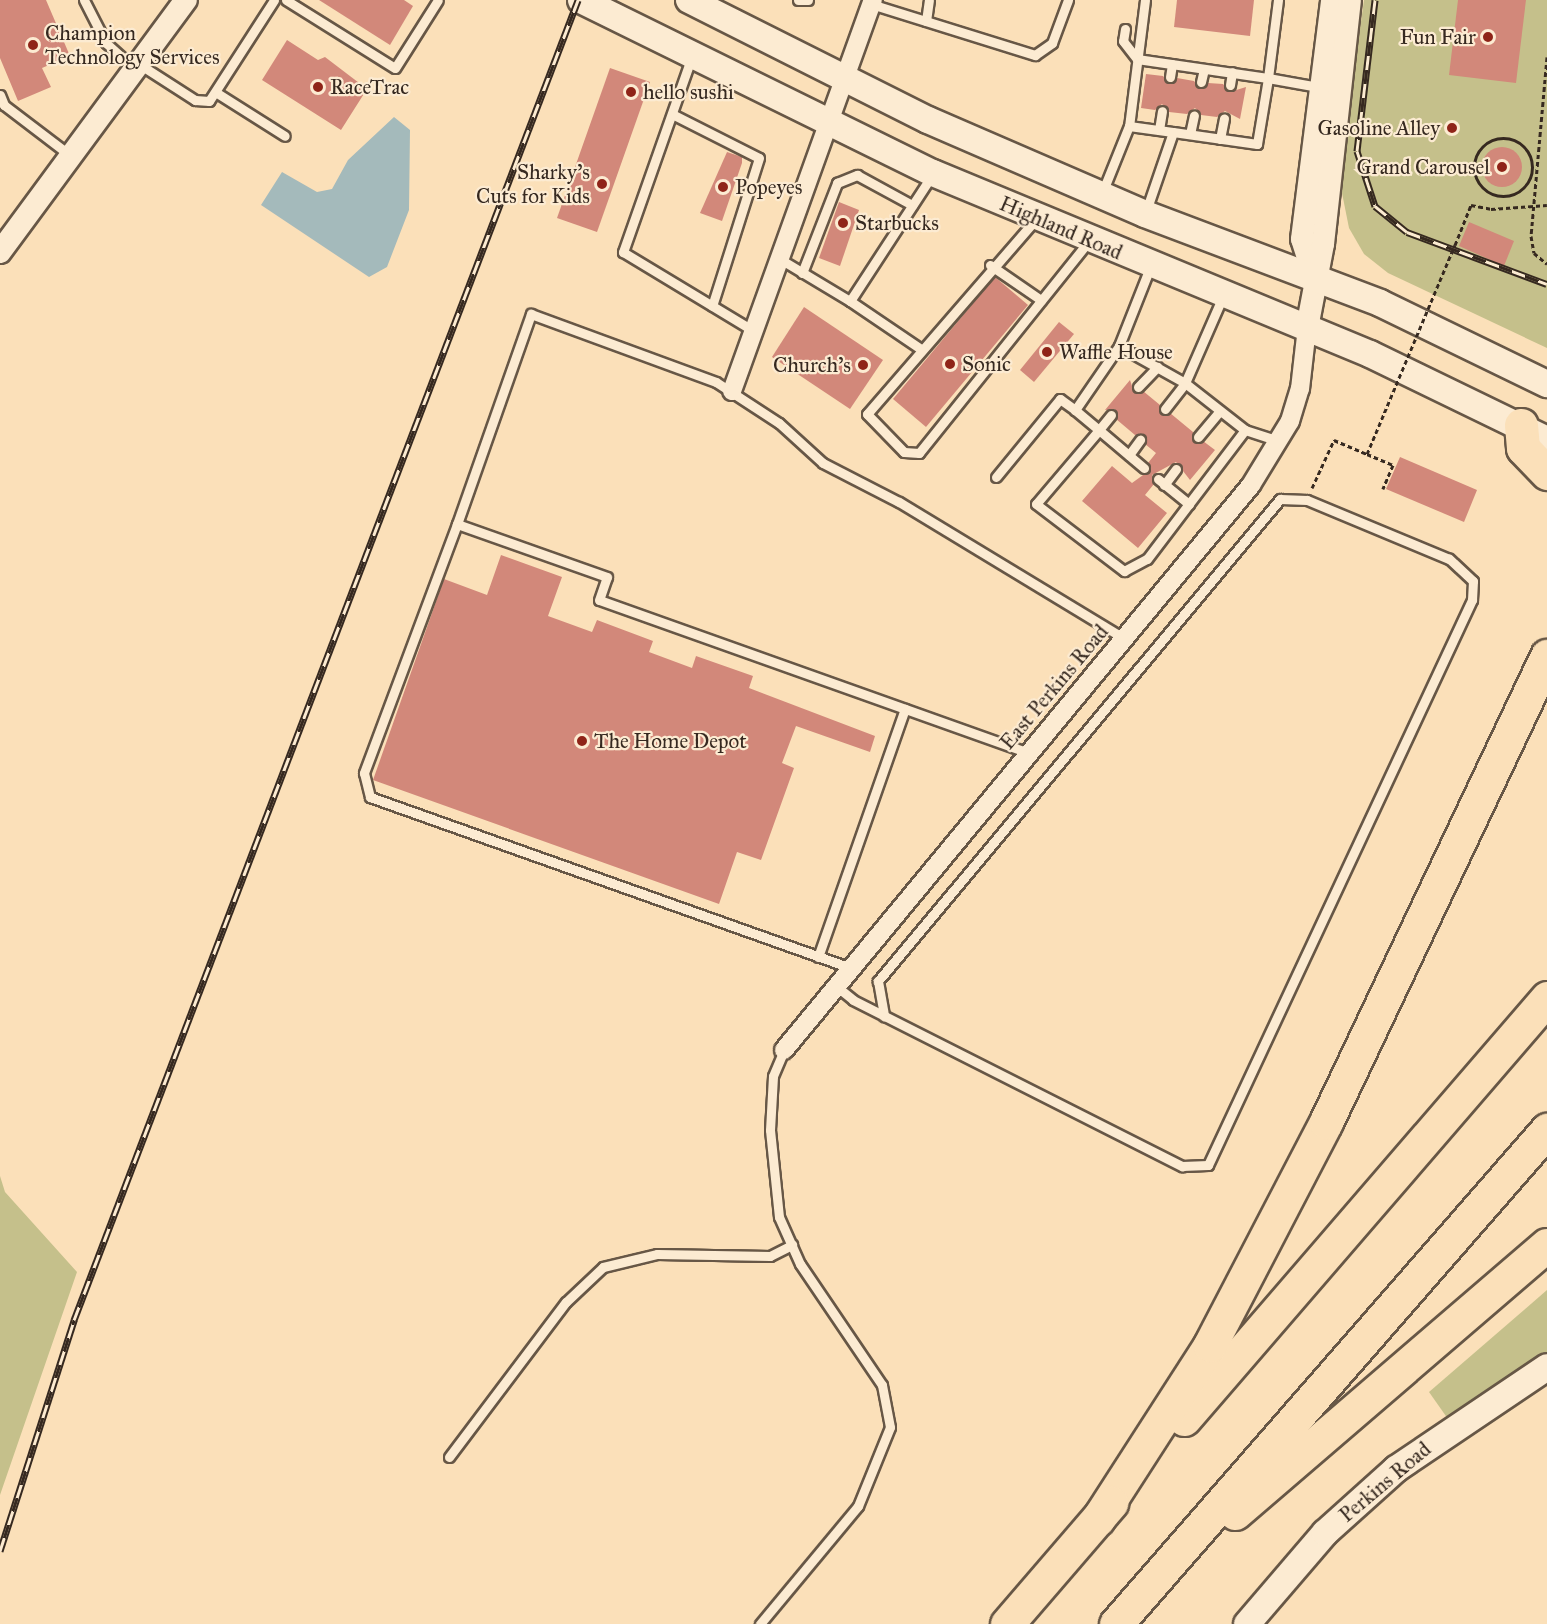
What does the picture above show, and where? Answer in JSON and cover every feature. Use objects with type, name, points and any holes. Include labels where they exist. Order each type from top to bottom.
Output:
[{"type":"highway","points":[[1534,433],[1523,448],[1547,473]]},
{"type":"highway","points":[[1098,1519],[1210,1345],[1321,1132],[1547,656]]},
{"type":"highway","points":[[1007,1624],[1547,998]]},
{"type":"highway","points":[[1116,1624],[1547,1130]]},
{"type":"highway","points":[[1149,1586],[1547,1245]]},
{"type":"main road","name":"Highland Road","points":[[581,0],[828,124],[933,173],[1089,241],[1307,328],[1534,433]]},
{"type":"main road","points":[[689,0],[845,80],[1145,214],[1463,338],[1547,384]]},
{"type":"main road","name":"Perkins Road","points":[[1246,1624],[1325,1533],[1396,1468],[1547,1366]]},
{"type":"street","points":[[1316,281],[1302,239],[1318,87],[1332,0]]},
{"type":"street","points":[[1307,328],[1316,281],[1350,0]]},
{"type":"street","points":[[0,252],[184,1]]},
{"type":"street","points":[[732,391],[872,2]]},
{"type":"street","name":"East Perkins Road","points":[[784,1050],[1251,485],[1279,441],[1300,389],[1307,328]]},
{"type":"lane","points":[[84,0],[106,43],[137,67],[195,100],[206,102],[217,93],[274,0]]},
{"type":"lane","points":[[286,0],[395,68],[436,3],[424,0]]},
{"type":"lane","points":[[798,0],[808,0]]},
{"type":"lane","points":[[927,21],[929,0]]},
{"type":"lane","points":[[872,2],[1035,55],[1052,43],[1068,0]]},
{"type":"lane","points":[[1102,193],[1129,126],[1144,0]]},
{"type":"lane","points":[[1129,126],[1257,144],[1278,0]]},
{"type":"lane","points":[[1125,29],[1123,41],[1137,59],[1318,87]]},
{"type":"lane","points":[[693,55],[623,252],[754,331]]},
{"type":"lane","points":[[1170,77],[1172,64]]},
{"type":"lane","points":[[1201,82],[1204,69]]},
{"type":"lane","points":[[1230,85],[1232,72]]},
{"type":"lane","points":[[217,93],[285,136]]},
{"type":"lane","points":[[0,95],[4,105],[71,156]]},
{"type":"lane","points":[[1159,130],[1162,111]]},
{"type":"lane","points":[[672,114],[759,158],[712,306]]},
{"type":"lane","points":[[1190,134],[1194,115]]},
{"type":"lane","points":[[1220,139],[1224,118]]},
{"type":"lane","points":[[1145,214],[1173,132]]},
{"type":"lane","points":[[850,301],[933,173]]},
{"type":"lane","points":[[802,273],[837,183],[857,175],[912,205]]},
{"type":"lane","points":[[1036,219],[1004,260],[990,265],[867,414],[904,452],[919,453],[1089,241]]},
{"type":"lane","points":[[780,260],[850,301],[921,349]]},
{"type":"lane","points":[[990,265],[1041,300]]},
{"type":"lane","points":[[1075,410],[1119,346],[1151,265]]},
{"type":"lane","points":[[1165,410],[1185,383],[1223,295]]},
{"type":"lane","points":[[851,968],[370,797],[364,773],[457,524],[531,314],[682,366],[732,391],[823,463],[899,502],[1124,638]]},
{"type":"lane","points":[[1119,346],[1185,383],[1245,430],[1279,441]]},
{"type":"lane","points":[[1138,387],[1157,367]]},
{"type":"lane","points":[[996,477],[1060,399],[1144,468]]},
{"type":"lane","points":[[1198,437],[1220,411]]},
{"type":"lane","points":[[1111,415],[1036,504],[1077,539],[1124,571],[1147,559],[1245,430]]},
{"type":"lane","points":[[1129,454],[1140,440]]},
{"type":"lane","points":[[1176,469],[1161,482],[1189,504]]},
{"type":"lane","points":[[836,986],[884,1016],[1182,1166],[1208,1165],[1472,600],[1473,581],[1449,559],[1307,500],[1280,499],[878,981],[884,1016]]},
{"type":"lane","points":[[457,524],[607,577],[599,600],[1029,753]]},
{"type":"lane","points":[[818,957],[905,709]]},
{"type":"lane","points":[[760,1624],[858,1506],[890,1427],[882,1385],[792,1245],[779,1217],[770,1131],[773,1076],[784,1050]]},
{"type":"lane","points":[[449,1457],[566,1302],[603,1267],[657,1254],[770,1256],[792,1245]]},
{"type":"path","points":[[1547,57],[1533,207],[1534,253],[1547,264]]},
{"type":"path","points":[[1510,139],[1526,149],[1531,172],[1519,192],[1501,197],[1483,189],[1474,163],[1491,140],[1510,139]]},
{"type":"path","points":[[1531,172],[1538,172]]},
{"type":"path","points":[[1367,454],[1471,205],[1533,207],[1547,205]]},
{"type":"path","points":[[1307,500],[1334,440],[1393,465],[1383,489]]},
{"type":"shaded area","points":[[1364,0],[1547,0],[1547,348],[1388,273],[1364,254],[1349,228],[1342,193],[1343,151]]},
{"type":"shaded area","points":[[394,117],[410,130],[409,210],[387,267],[369,277],[261,205],[282,172],[317,192],[332,189],[348,160]]},
{"type":"shaded area","points":[[0,1176],[5,1192],[77,1272],[0,1495]]},
{"type":"shaded area","points":[[1547,1290],[1547,1355],[1448,1419],[1429,1392]]},
{"type":"building","name":"Champion Technology Services","points":[[0,0],[46,0],[70,56],[42,68],[51,87],[18,101],[0,58]]},
{"type":"building","name":"RaceTrac","points":[[319,0],[404,0],[413,6],[390,45]]},
{"type":"building","points":[[1177,0],[1254,0],[1250,36],[1174,27]]},
{"type":"building","name":"Fun Fair","points":[[1458,0],[1526,0],[1516,83],[1449,75]]},
{"type":"building","name":"RaceTrac","points":[[287,40],[318,60],[325,57],[367,89],[341,130],[262,80]]},
{"type":"building","points":[[610,68],[650,82],[597,232],[557,218]]},
{"type":"building","points":[[1146,74],[1163,76],[1170,84],[1177,78],[1194,81],[1200,89],[1208,83],[1223,84],[1230,92],[1246,87],[1240,119],[1225,111],[1217,117],[1201,115],[1195,108],[1187,114],[1169,112],[1162,104],[1155,110],[1141,108]]},
{"type":"building","name":"Grand Carousel","points":[[1502,147],[1510,148],[1516,153],[1521,159],[1521,175],[1516,181],[1510,186],[1502,187],[1494,186],[1488,181],[1483,175],[1482,167],[1483,159],[1488,153],[1494,148]]},
{"type":"building","name":"Popeyes","points":[[727,152],[742,157],[742,163],[722,221],[700,213]]},
{"type":"building","name":"Starbucks","points":[[839,202],[859,210],[840,266],[819,258]]},
{"type":"building","points":[[1469,222],[1514,241],[1504,266],[1459,246]]},
{"type":"building","name":"Sonic","points":[[995,277],[1028,305],[926,427],[893,399]]},
{"type":"building","points":[[804,307],[883,360],[850,409],[772,357]]},
{"type":"building","name":"Waffle House","points":[[1059,322],[1074,334],[1034,382],[1020,370]]},
{"type":"building","points":[[1130,380],[1134,392],[1143,391],[1160,405],[1160,414],[1170,413],[1193,432],[1194,442],[1203,441],[1215,450],[1190,480],[1176,462],[1152,475],[1154,484],[1145,495],[1167,513],[1138,548],[1082,501],[1112,466],[1132,483],[1150,470],[1148,463],[1156,453],[1145,444],[1146,437],[1135,435],[1116,419],[1115,409],[1105,410]]},
{"type":"building","points":[[1400,457],[1477,490],[1464,522],[1386,489]]},
{"type":"building","name":"The Home Depot","points":[[501,555],[562,577],[548,616],[592,632],[597,620],[653,641],[649,652],[692,668],[696,656],[753,676],[749,688],[875,736],[870,752],[796,726],[782,763],[794,768],[761,860],[737,852],[719,904],[373,780],[444,579],[487,595]]},
{"type":"railway","points":[[0,1551],[74,1320],[578,0]]},
{"type":"railway","points":[[1375,0],[1357,151],[1375,206],[1407,232],[1547,284]]},
{"type":"place","name":"Fun Fair","points":[[1488,37]]},
{"type":"place","name":"Champion Technology Services","points":[[33,45]]},
{"type":"place","name":"RaceTrac","points":[[318,87]]},
{"type":"place","name":"hello sushi","points":[[631,92]]},
{"type":"place","name":"Gasoline Alley","points":[[1452,128]]},
{"type":"place","name":"Grand Carousel","points":[[1502,167]]},
{"type":"place","name":"Sharky's Cuts for Kids","points":[[602,184]]},
{"type":"place","name":"Popeyes","points":[[723,187]]},
{"type":"place","name":"Starbucks","points":[[843,223]]},
{"type":"place","name":"Waffle House","points":[[1047,352]]},
{"type":"place","name":"Sonic","points":[[950,364]]},
{"type":"place","name":"Church's","points":[[863,365]]},
{"type":"place","name":"The Home Depot","points":[[582,741]]}]
